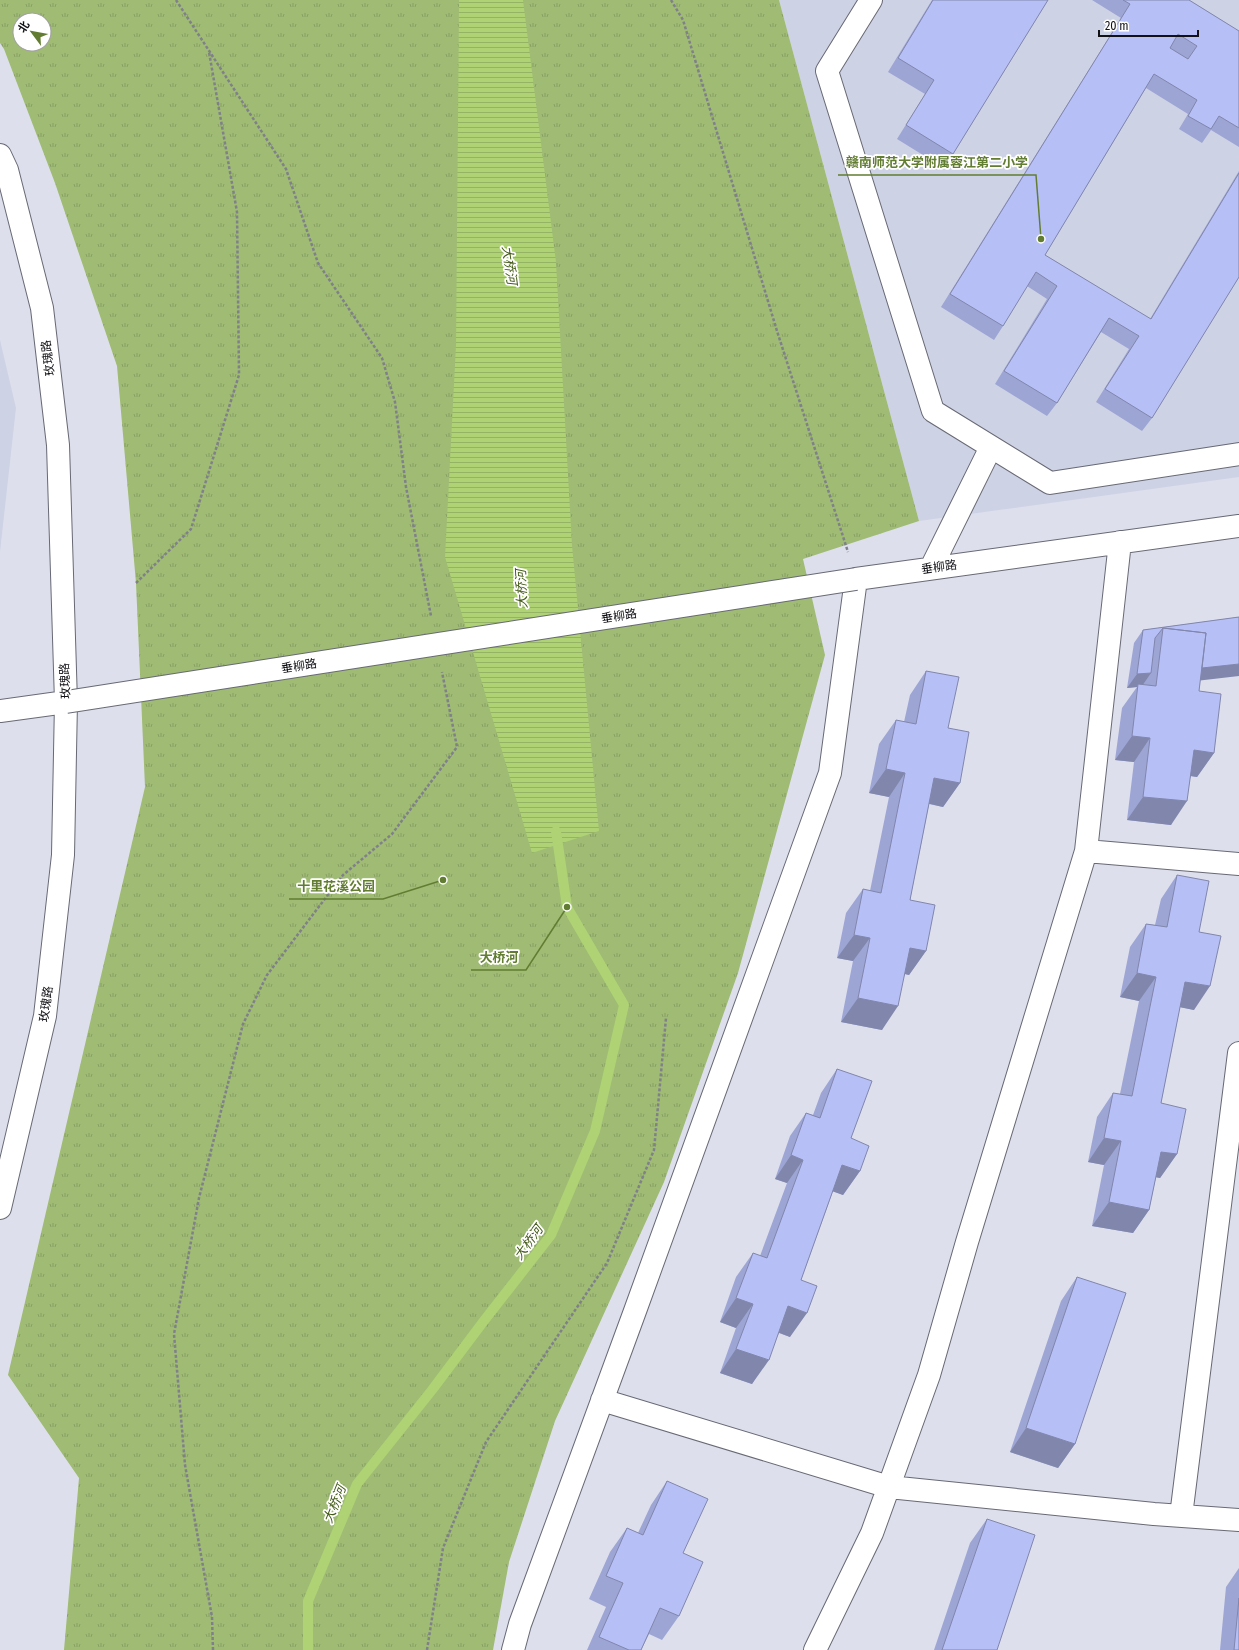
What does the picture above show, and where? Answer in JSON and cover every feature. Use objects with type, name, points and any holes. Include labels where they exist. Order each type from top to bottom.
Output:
[{"type":"street","points":[[871,0],[828,71],[933,411],[1050,483],[1239,454]]},
{"type":"street","name":"玫瑰路","points":[[0,155],[7,170],[42,308],[58,445],[66,702],[63,855],[45,1016],[0,1208]]},
{"type":"street","points":[[931,568],[991,447]]},
{"type":"street","name":"垂柳路","points":[[0,710],[66,702],[856,579],[1239,526]]},
{"type":"street","points":[[815,1650],[872,1532],[929,1375],[967,1242],[1086,851],[1120,542]]},
{"type":"street","points":[[514,1650],[520,1624],[830,773],[856,579]]},
{"type":"street","points":[[1086,851],[1239,864]]},
{"type":"street","points":[[1181,1516],[1230,1194],[1239,1053]]},
{"type":"street","points":[[602,1400],[889,1487],[1181,1516],[1239,1520]]},
{"type":"path","points":[[176,0],[286,169],[318,263],[382,358],[395,402],[406,487],[431,617]]},
{"type":"path","points":[[671,0],[683,20],[777,331],[856,579]]},
{"type":"path","points":[[136,583],[191,529],[239,375],[238,212],[208,50]]},
{"type":"path","points":[[213,1650],[212,1616],[185,1465],[174,1334],[199,1198],[243,1024],[267,975],[343,876],[392,834],[457,747],[442,670]]},
{"type":"path","points":[[427,1650],[443,1548],[486,1442],[607,1263],[654,1150],[666,1018]]},
{"type":"shaded area","points":[[779,0],[1239,0],[1239,477],[919,521]]},
{"type":"shaded area","points":[[0,340],[16,408],[0,552]]},
{"type":"green space","points":[[0,0],[779,0],[919,521],[803,559],[825,655],[738,973],[664,1182],[555,1421],[509,1562],[493,1650],[64,1650],[79,1478],[8,1375],[145,787],[136,583],[117,366],[55,183],[4,49],[0,43]]},
{"type":"water","points":[[459,0],[523,0],[556,262],[572,545],[599,831],[532,853],[445,557],[456,345]]},
{"type":"building","points":[[933,0],[1048,0],[953,154],[906,125],[934,80],[898,58]]},
{"type":"building","points":[[1123,0],[1189,0],[1239,31],[1239,128],[1219,116],[1211,129],[1188,116],[1197,100],[1154,74],[1045,255],[1151,319],[1239,173],[1239,277],[1152,418],[1105,389],[1139,336],[1109,318],[1057,403],[1004,371],[1057,286],[1036,272],[1003,326],[950,294],[1130,4]],"holes":[[[1178,34],[1197,46],[1188,59],[1170,48]]]},
{"type":"building","points":[[1239,617],[1239,664],[1202,668],[1206,633],[1163,628],[1155,638],[1151,673],[1137,674],[1143,630]]},
{"type":"building","points":[[1163,628],[1206,633],[1199,691],[1221,694],[1214,753],[1194,750],[1187,801],[1143,797],[1150,738],[1132,736],[1138,684],[1156,686]]},
{"type":"building","points":[[926,671],[959,677],[948,728],[969,732],[960,783],[934,778],[910,900],[935,905],[926,951],[910,948],[898,1006],[858,998],[870,938],[854,935],[863,889],[881,893],[905,773],[886,769],[896,720],[916,724]]},
{"type":"building","points":[[1177,875],[1209,881],[1199,932],[1221,936],[1210,986],[1185,982],[1161,1103],[1186,1109],[1177,1154],[1161,1152],[1149,1210],[1109,1202],[1121,1141],[1104,1138],[1113,1093],[1132,1096],[1156,977],[1137,973],[1146,924],[1167,927]]},
{"type":"building","points":[[837,1069],[872,1081],[851,1138],[869,1146],[860,1171],[842,1165],[801,1280],[817,1286],[807,1313],[788,1306],[769,1360],[736,1349],[753,1304],[736,1298],[753,1253],[767,1258],[803,1160],[791,1155],[806,1113],[820,1118]]},
{"type":"building","points":[[1077,1277],[1126,1293],[1075,1444],[1026,1428]]},
{"type":"building","points":[[667,1481],[708,1499],[683,1553],[703,1562],[679,1616],[660,1608],[641,1650],[629,1650],[599,1637],[623,1583],[606,1576],[627,1528],[643,1535]]},
{"type":"building","points":[[987,1519],[1035,1535],[997,1650],[942,1650]]},
{"type":"building","points":[[1239,1598],[1239,1650],[1234,1650]]},
{"type":"waterway","name":"大桥河","points":[[308,1650],[308,1601],[357,1484],[432,1390],[551,1235],[595,1131],[624,1005],[567,907],[556,831]]},
{"type":"place","name":"赣南师范大学附属蓉江第二小学","points":[[1041,239]]},
{"type":"place","name":"十里花溪公园","points":[[443,880]]},
{"type":"place","name":"大桥河","points":[[567,907]]}]
